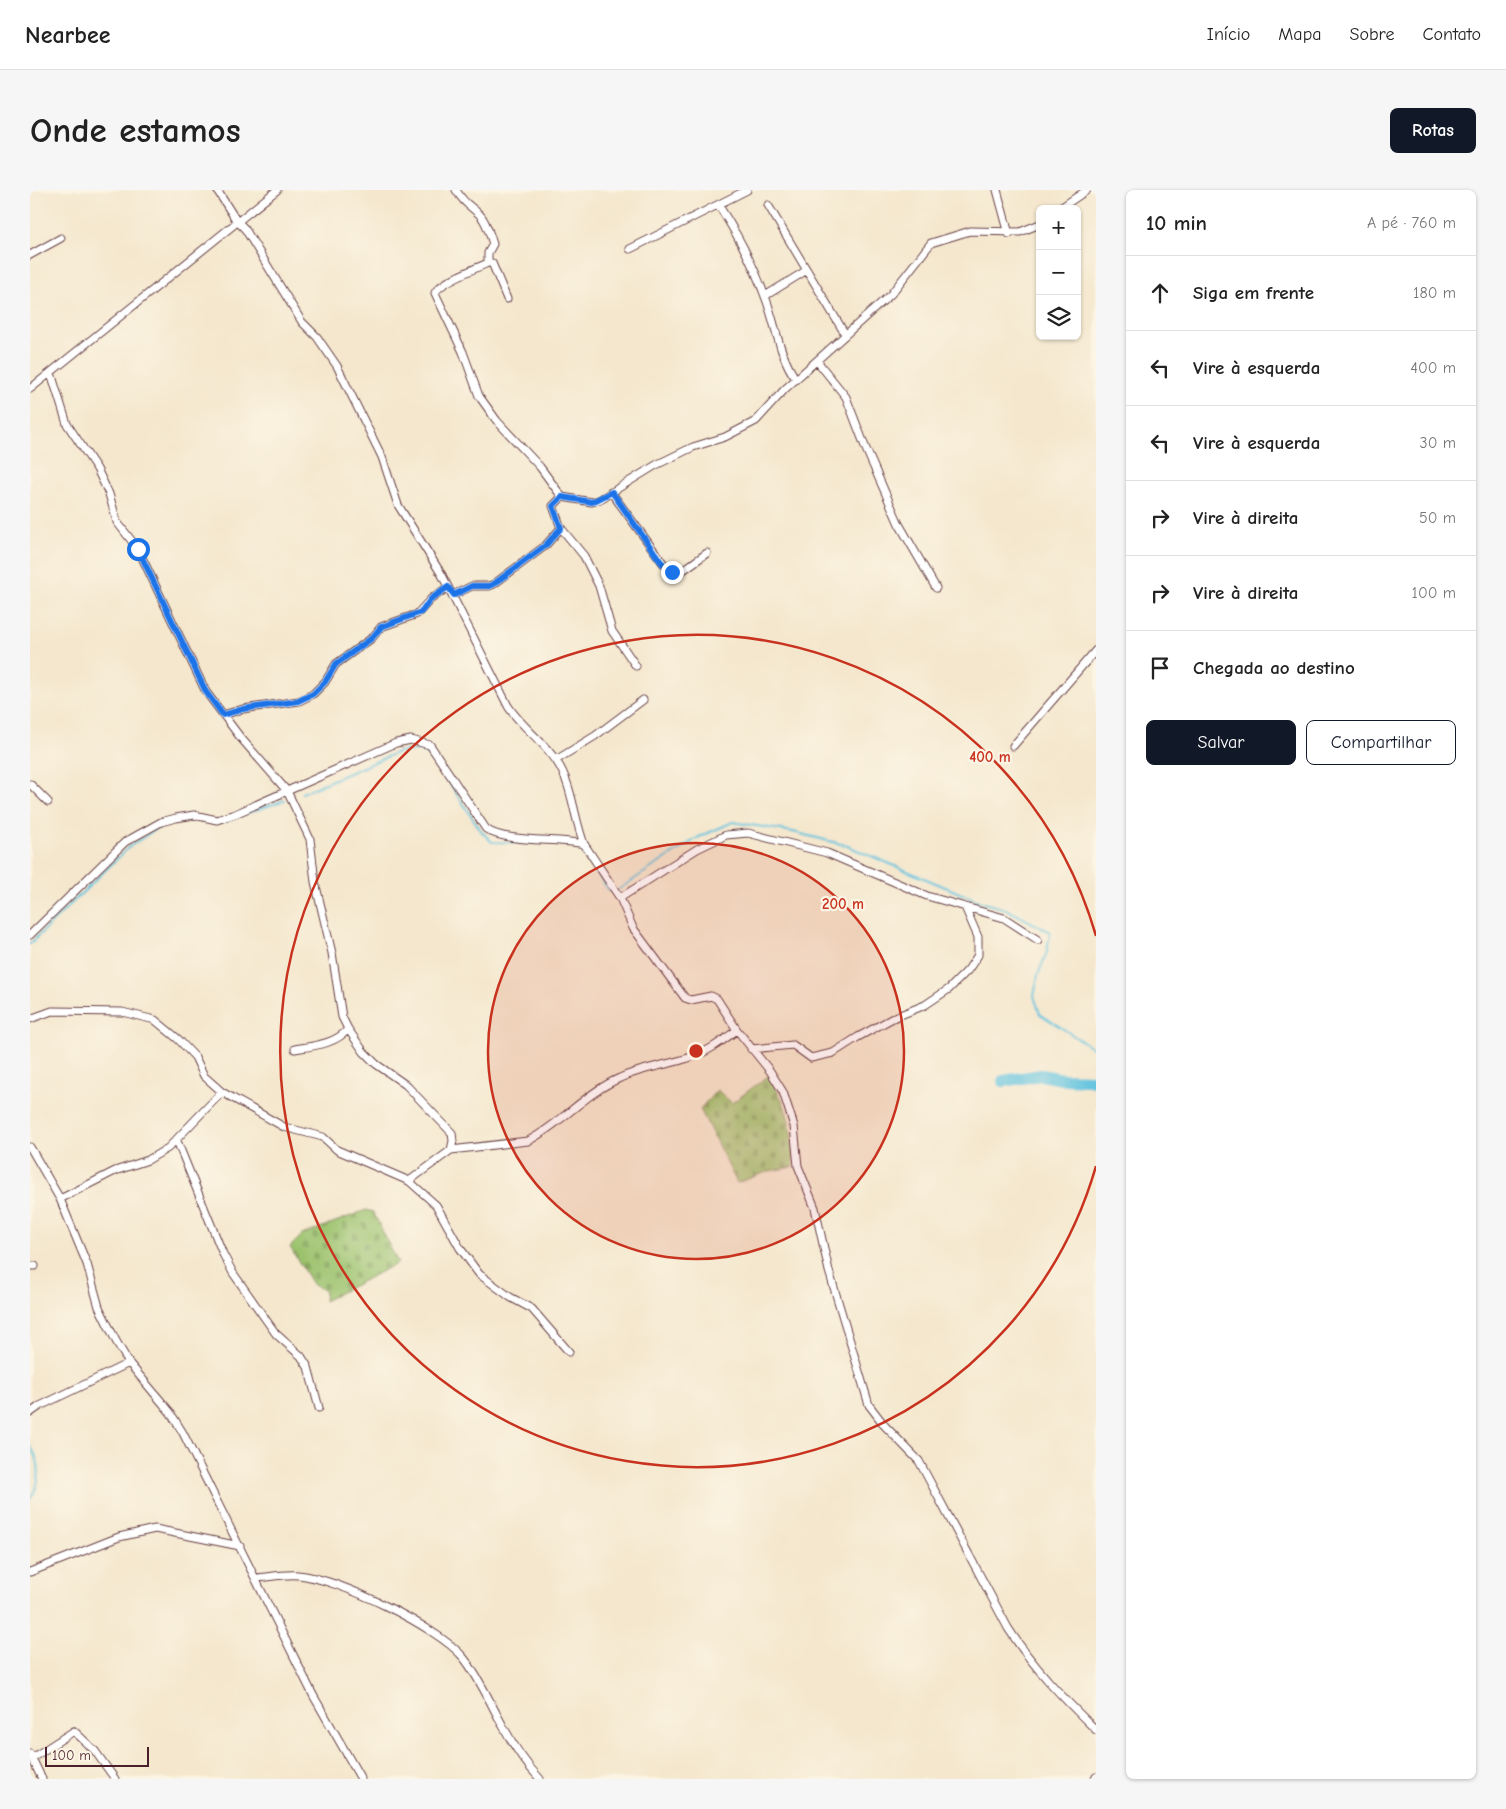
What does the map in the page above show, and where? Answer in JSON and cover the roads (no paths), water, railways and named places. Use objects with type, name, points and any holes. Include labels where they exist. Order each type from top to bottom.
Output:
[{"type":"street","points":[[217,190],[244,229],[302,322],[318,337],[337,366],[382,457],[398,505],[454,595],[508,706],[519,723],[541,741],[556,760],[566,783],[576,824],[584,844],[620,898],[633,928],[685,998],[692,1000],[715,997],[751,1049],[770,1071],[782,1092],[794,1126],[798,1166],[815,1208],[829,1271],[869,1405],[885,1426],[919,1461],[1008,1628],[1025,1654],[1039,1672],[1096,1730]]},
{"type":"street","points":[[30,389],[236,220],[277,190]]},
{"type":"street","points":[[456,190],[464,203],[478,214],[490,235],[493,244],[488,253],[488,263]]},
{"type":"street","points":[[630,249],[719,206],[747,190]]},
{"type":"street","points":[[997,190],[1009,234]]},
{"type":"street","points":[[1064,205],[1077,192],[1086,190]]},
{"type":"street","points":[[768,205],[845,334]]},
{"type":"street","points":[[719,206],[742,243],[765,296],[786,362],[796,379]]},
{"type":"street","points":[[507,299],[494,265],[488,263],[446,283],[438,288],[435,295],[463,352],[479,396],[497,421],[540,468],[562,497],[592,502],[693,447],[746,427],[756,421],[796,379],[891,294],[931,243],[970,231],[1009,234],[1036,226]]},
{"type":"street","points":[[30,255],[61,238]]},
{"type":"street","points":[[765,296],[807,270]]},
{"type":"street","points":[[817,361],[846,397],[866,449],[899,524],[936,588]]},
{"type":"street","points":[[51,373],[66,424],[98,469],[109,494],[117,522],[138,549],[206,692],[223,715],[287,790],[310,839],[316,882],[332,953],[342,1017],[348,1029],[370,1058],[406,1085],[452,1133],[451,1150]]},
{"type":"street","points":[[612,492],[669,571],[676,573],[682,571],[707,553]]},
{"type":"street","points":[[562,497],[553,506],[561,528],[584,556],[599,586],[612,632],[636,666]]},
{"type":"street","points":[[454,595],[472,586],[489,586],[494,584],[539,551],[561,528]]},
{"type":"street","points":[[223,715],[243,709],[298,701],[313,694],[325,682],[336,664],[372,638],[381,627],[421,612],[431,599],[448,587]]},
{"type":"street","points":[[1013,746],[1096,650]]},
{"type":"street","points":[[556,760],[595,736],[643,700]]},
{"type":"street","points":[[30,935],[125,842],[161,822],[194,815],[217,820],[261,804],[287,790],[396,743],[411,740],[430,746],[439,756],[486,829],[493,834],[505,838],[564,839],[584,844]]},
{"type":"street","points":[[30,784],[48,802]]},
{"type":"street","points":[[620,898],[697,849],[726,835],[748,833],[827,853],[927,896],[1004,918],[1038,940]]},
{"type":"street","points":[[751,1049],[793,1045],[808,1057],[814,1059],[833,1053],[858,1036],[937,998],[959,980],[976,961],[978,937],[964,907]]},
{"type":"street","points":[[30,1019],[52,1011],[122,1012],[149,1018],[178,1039],[195,1057],[204,1076],[222,1092],[284,1127],[322,1138],[337,1150],[410,1181],[436,1205],[460,1248],[479,1274],[510,1297],[532,1309],[569,1352]]},
{"type":"street","points":[[295,1049],[327,1042],[343,1035],[348,1029]]},
{"type":"street","points":[[410,1181],[451,1150],[528,1141],[539,1135],[583,1100],[605,1086],[647,1068],[694,1056],[708,1050],[737,1030]]},
{"type":"street","points":[[60,1199],[115,1171],[148,1160],[177,1141],[222,1092]]},
{"type":"street","points":[[177,1141],[222,1254],[233,1273],[276,1334],[301,1356],[308,1367],[319,1408]]},
{"type":"street","points":[[30,1147],[60,1199],[87,1264],[99,1307],[129,1364],[170,1412],[184,1432],[313,1695],[361,1779]]},
{"type":"street","points":[[30,1413],[40,1406],[129,1364]]},
{"type":"street","points":[[30,1572],[119,1537],[155,1529],[240,1546]]},
{"type":"street","points":[[256,1578],[296,1575],[332,1583],[385,1606],[449,1643],[463,1657],[492,1702],[514,1747],[540,1779]]},
{"type":"street","points":[[42,1779],[31,1756],[74,1731],[95,1751],[115,1779]]},
{"type":"waterway","points":[[302,793],[398,752],[422,750],[436,763],[482,832],[492,842],[533,843]]},
{"type":"waterway","points":[[219,823],[285,800]]},
{"type":"waterway","points":[[204,821],[214,823]]},
{"type":"waterway","points":[[619,889],[699,837],[733,822],[793,832],[845,845],[981,902],[1006,909],[1050,932],[1047,952],[1038,975],[1034,996],[1040,1014],[1096,1050]]},
{"type":"waterway","points":[[30,944],[129,847],[159,827]]},
{"type":"waterway","points":[[579,846],[607,888],[611,891]]},
{"type":"waterway","points":[[1003,1081],[1041,1075],[1063,1079],[1096,1080]]},
{"type":"waterway","points":[[30,1446],[37,1459],[39,1473],[34,1493],[30,1499]]}]
